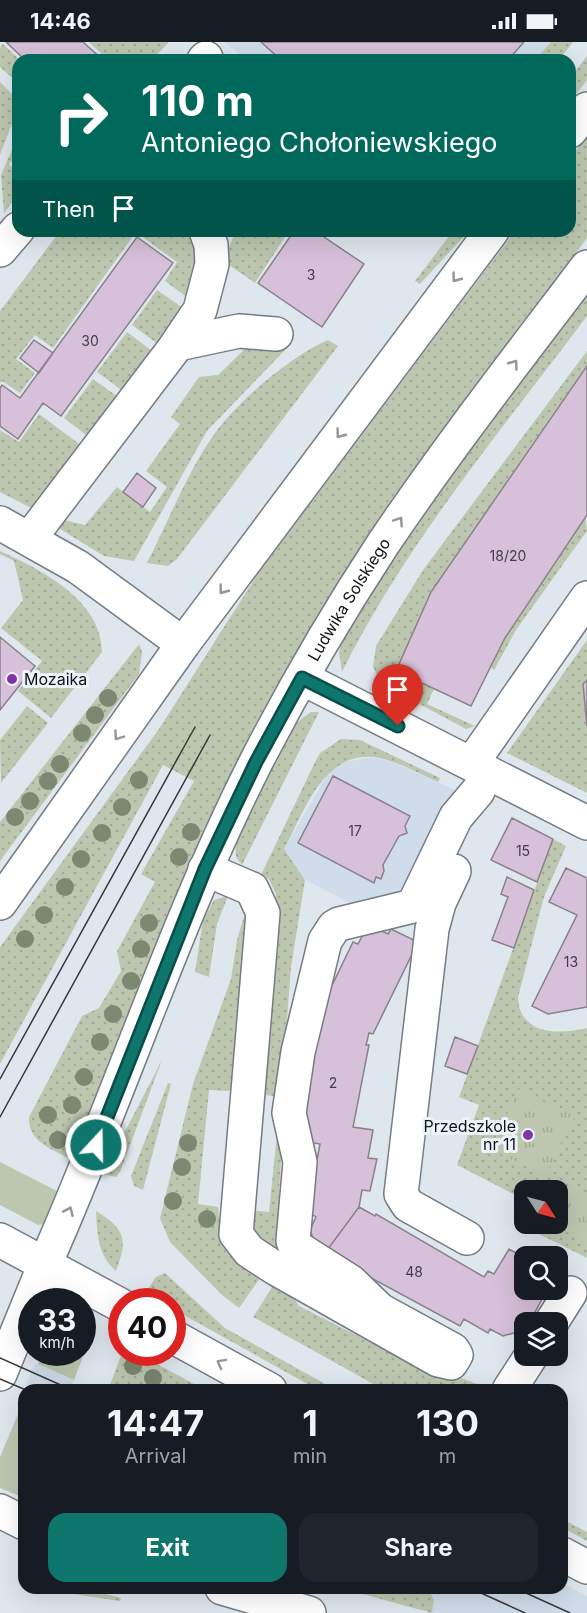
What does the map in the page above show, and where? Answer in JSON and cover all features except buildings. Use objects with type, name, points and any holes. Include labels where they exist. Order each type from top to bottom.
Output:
[{"type":"street","points":[[576,123],[587,109]]},
{"type":"street","points":[[0,249],[12,236]]},
{"type":"street","points":[[30,538],[178,344],[200,310],[212,264],[212,245],[209,237]]},
{"type":"street","points":[[0,903],[183,644],[488,237]]},
{"type":"street","name":"Ludwika Solskiego","points":[[0,1374],[81,1184],[205,869],[256,762],[302,678],[382,546],[424,484],[587,267]]},
{"type":"street","points":[[178,344],[239,331],[276,334]]},
{"type":"street","points":[[0,523],[78,567],[183,644]]},
{"type":"street","points":[[205,869],[252,890],[263,913],[236,1234],[249,1251],[275,1268],[438,1360],[451,1363],[456,1355],[453,1350],[380,1310],[351,1282],[296,1247],[293,1241],[300,1162],[288,1120],[298,1052],[325,941],[330,933],[339,924],[413,906],[479,775],[587,598]]},
{"type":"street","points":[[302,678],[479,775],[587,823]]},
{"type":"street","points":[[467,1238],[408,1205],[401,1194],[434,916],[474,826],[479,775]]},
{"type":"street","points":[[0,1240],[108,1298]]},
{"type":"street","points":[[558,1312],[570,1293]]},
{"type":"street","points":[[186,1344],[259,1384]]},
{"type":"street","points":[[513,1384],[525,1366]]},
{"type":"street","points":[[0,1511],[18,1520]]},
{"type":"street","points":[[568,1557],[587,1567]]},
{"type":"street","points":[[243,1594],[309,1613]]},
{"type":"shaded area","points":[[225,42],[553,42],[544,54],[239,54]]},
{"type":"shaded area","points":[[371,757],[396,763],[457,791],[404,897],[362,909],[305,880],[284,849],[330,770],[340,763]]},
{"type":"shaded area","points":[[34,1366],[42,1366],[74,1380],[72,1384],[26,1384]]},
{"type":"shaded area","points":[[568,1586],[587,1596],[587,1613],[432,1613],[434,1604],[428,1594],[568,1594]]},
{"type":"green space","points":[[89,42],[169,42],[158,54],[102,54]]},
{"type":"green space","points":[[551,42],[573,42],[564,54],[540,54]]},
{"type":"green space","points":[[3,44],[14,54],[12,78],[0,67],[0,47]]},
{"type":"green space","points":[[587,56],[587,80],[576,94],[576,70]]},
{"type":"green space","points":[[0,82],[12,94],[12,124],[0,155]]},
{"type":"green space","points":[[587,136],[587,238],[396,493],[314,623],[252,733],[193,855],[151,955],[72,1160],[37,1139],[30,1126],[29,1117],[82,1016],[99,1008],[121,971],[117,951],[155,882],[141,874],[194,781],[163,765],[0,1064],[0,947],[159,729],[259,572],[510,237],[576,237],[576,150]]},
{"type":"green space","points":[[12,150],[12,161],[9,164],[12,167],[12,203],[4,213],[1,175]]},
{"type":"green space","points":[[56,237],[132,237],[53,348],[35,335],[16,359],[35,373],[20,393],[2,381],[0,383],[0,311]]},
{"type":"green space","points":[[143,237],[191,237],[197,247],[192,301],[165,281],[177,262]]},
{"type":"green space","points":[[233,237],[285,237],[255,283],[226,263],[228,249]]},
{"type":"green space","points":[[448,237],[463,237],[420,284],[415,281]]},
{"type":"green space","points":[[157,290],[186,310],[163,348],[132,325]]},
{"type":"green space","points":[[587,294],[587,316],[425,533],[367,624],[342,672],[339,652],[341,644],[398,553],[459,466]]},
{"type":"green space","points":[[127,332],[159,356],[130,396],[97,372]]},
{"type":"green space","points":[[254,340],[285,350],[207,431],[134,561],[104,556],[60,529],[59,524],[64,520],[85,525],[117,487],[150,512],[167,487],[146,471],[180,424],[171,417],[199,377],[218,375]]},
{"type":"green space","points":[[328,340],[338,346],[177,559],[168,566],[147,563],[196,464],[225,420],[282,368]]},
{"type":"green space","points":[[587,351],[587,366],[431,592],[396,671],[434,689],[427,704],[475,726],[466,729],[382,684],[373,667],[376,646],[423,570]]},
{"type":"green space","points":[[93,379],[125,402],[94,441],[64,418]]},
{"type":"green space","points":[[39,414],[86,449],[37,511],[0,492],[0,430],[19,442]]},
{"type":"green space","points":[[585,517],[587,531],[516,630],[494,670],[491,667],[505,638]]},
{"type":"green space","points":[[0,551],[33,567],[66,589],[92,617],[99,633],[102,652],[51,718],[18,691],[42,661],[1,628],[23,600],[14,561],[0,554]]},
{"type":"green space","points":[[587,640],[587,680],[583,684],[587,726],[587,793],[507,753]]},
{"type":"green space","points":[[139,644],[142,652],[139,674],[0,861],[0,822]]},
{"type":"green space","points":[[27,706],[48,723],[1,783],[0,740]]},
{"type":"green space","points":[[311,712],[319,712],[242,865],[236,857],[235,843],[290,732]]},
{"type":"green space","points":[[341,739],[360,740],[440,778],[438,782],[407,767],[374,757],[356,758],[341,764],[328,774],[308,803],[284,849],[305,880],[291,967],[281,1097],[257,1094],[276,894],[269,879],[261,875],[320,753]]},
{"type":"green space","name":"Przedszkole nr 11","points":[[553,839],[566,846],[544,897],[518,997],[520,1010],[525,1019],[533,1025],[553,1031],[587,1028],[587,1258],[568,1248],[568,1246],[563,1246],[539,1234],[568,1234],[568,1180],[514,1180],[514,1194],[457,1165],[479,1105],[459,1097]]},
{"type":"green space","points":[[228,896],[217,924],[209,977],[195,972],[203,920],[214,900]]},
{"type":"green space","points":[[246,910],[250,920],[232,1088],[229,1091],[209,1090],[198,1204],[218,1207],[222,1246],[231,1257],[263,1274],[239,1308],[222,1295],[170,1242],[160,1218],[193,1084],[231,979],[237,940]]},
{"type":"green space","points":[[162,1060],[120,1172],[116,1177],[103,1174]]},
{"type":"green space","points":[[168,1083],[171,1084],[143,1190],[134,1186],[131,1176]]},
{"type":"green space","points":[[520,1088],[575,1116],[545,1176],[490,1149]]},
{"type":"green space","points":[[278,1124],[282,1145],[279,1251],[256,1236],[249,1218],[249,1210],[269,1212]]},
{"type":"green space","points":[[0,1162],[57,1191],[43,1224],[38,1225],[0,1205]]},
{"type":"green space","points":[[568,1187],[587,1197],[587,1242],[568,1232]]},
{"type":"green space","points":[[96,1211],[113,1224],[122,1236],[122,1251],[116,1271],[102,1251]]},
{"type":"green space","points":[[165,1273],[181,1288],[148,1288],[156,1277]]},
{"type":"green space","points":[[276,1281],[287,1287],[299,1306],[409,1362],[427,1365],[477,1384],[373,1384],[253,1317]]},
{"type":"green space","points":[[186,1292],[225,1328],[325,1384],[307,1384],[186,1316]]},
{"type":"green space","points":[[42,1366],[79,1366],[74,1380]]},
{"type":"green space","points":[[117,1366],[161,1366],[194,1384],[110,1384]]},
{"type":"green space","points":[[18,1414],[18,1496],[0,1488],[0,1457]]},
{"type":"green space","points":[[568,1522],[587,1532],[587,1541],[568,1531]]},
{"type":"green space","points":[[73,1594],[105,1594],[121,1598],[120,1601]]},
{"type":"green space","points":[[362,1594],[431,1594],[434,1600],[432,1613]]},
{"type":"tram line","points":[[0,1079],[195,727]]},
{"type":"tram line","points":[[0,1117],[210,735]]},
{"type":"tram line","points":[[0,1358],[58,1384]]},
{"type":"tram line","points":[[0,1379],[18,1387]]},
{"type":"tram line","points":[[483,1594],[525,1613]]},
{"type":"tram line","points":[[528,1594],[570,1613]]},
{"type":"place","name":"Mozaika","points":[[12,679]]},
{"type":"place","name":"Przedszkole nr 11","points":[[528,1135]]},
{"type":"route","points":[[96,1145],[205,869],[256,762],[302,678],[398,726]]}]
